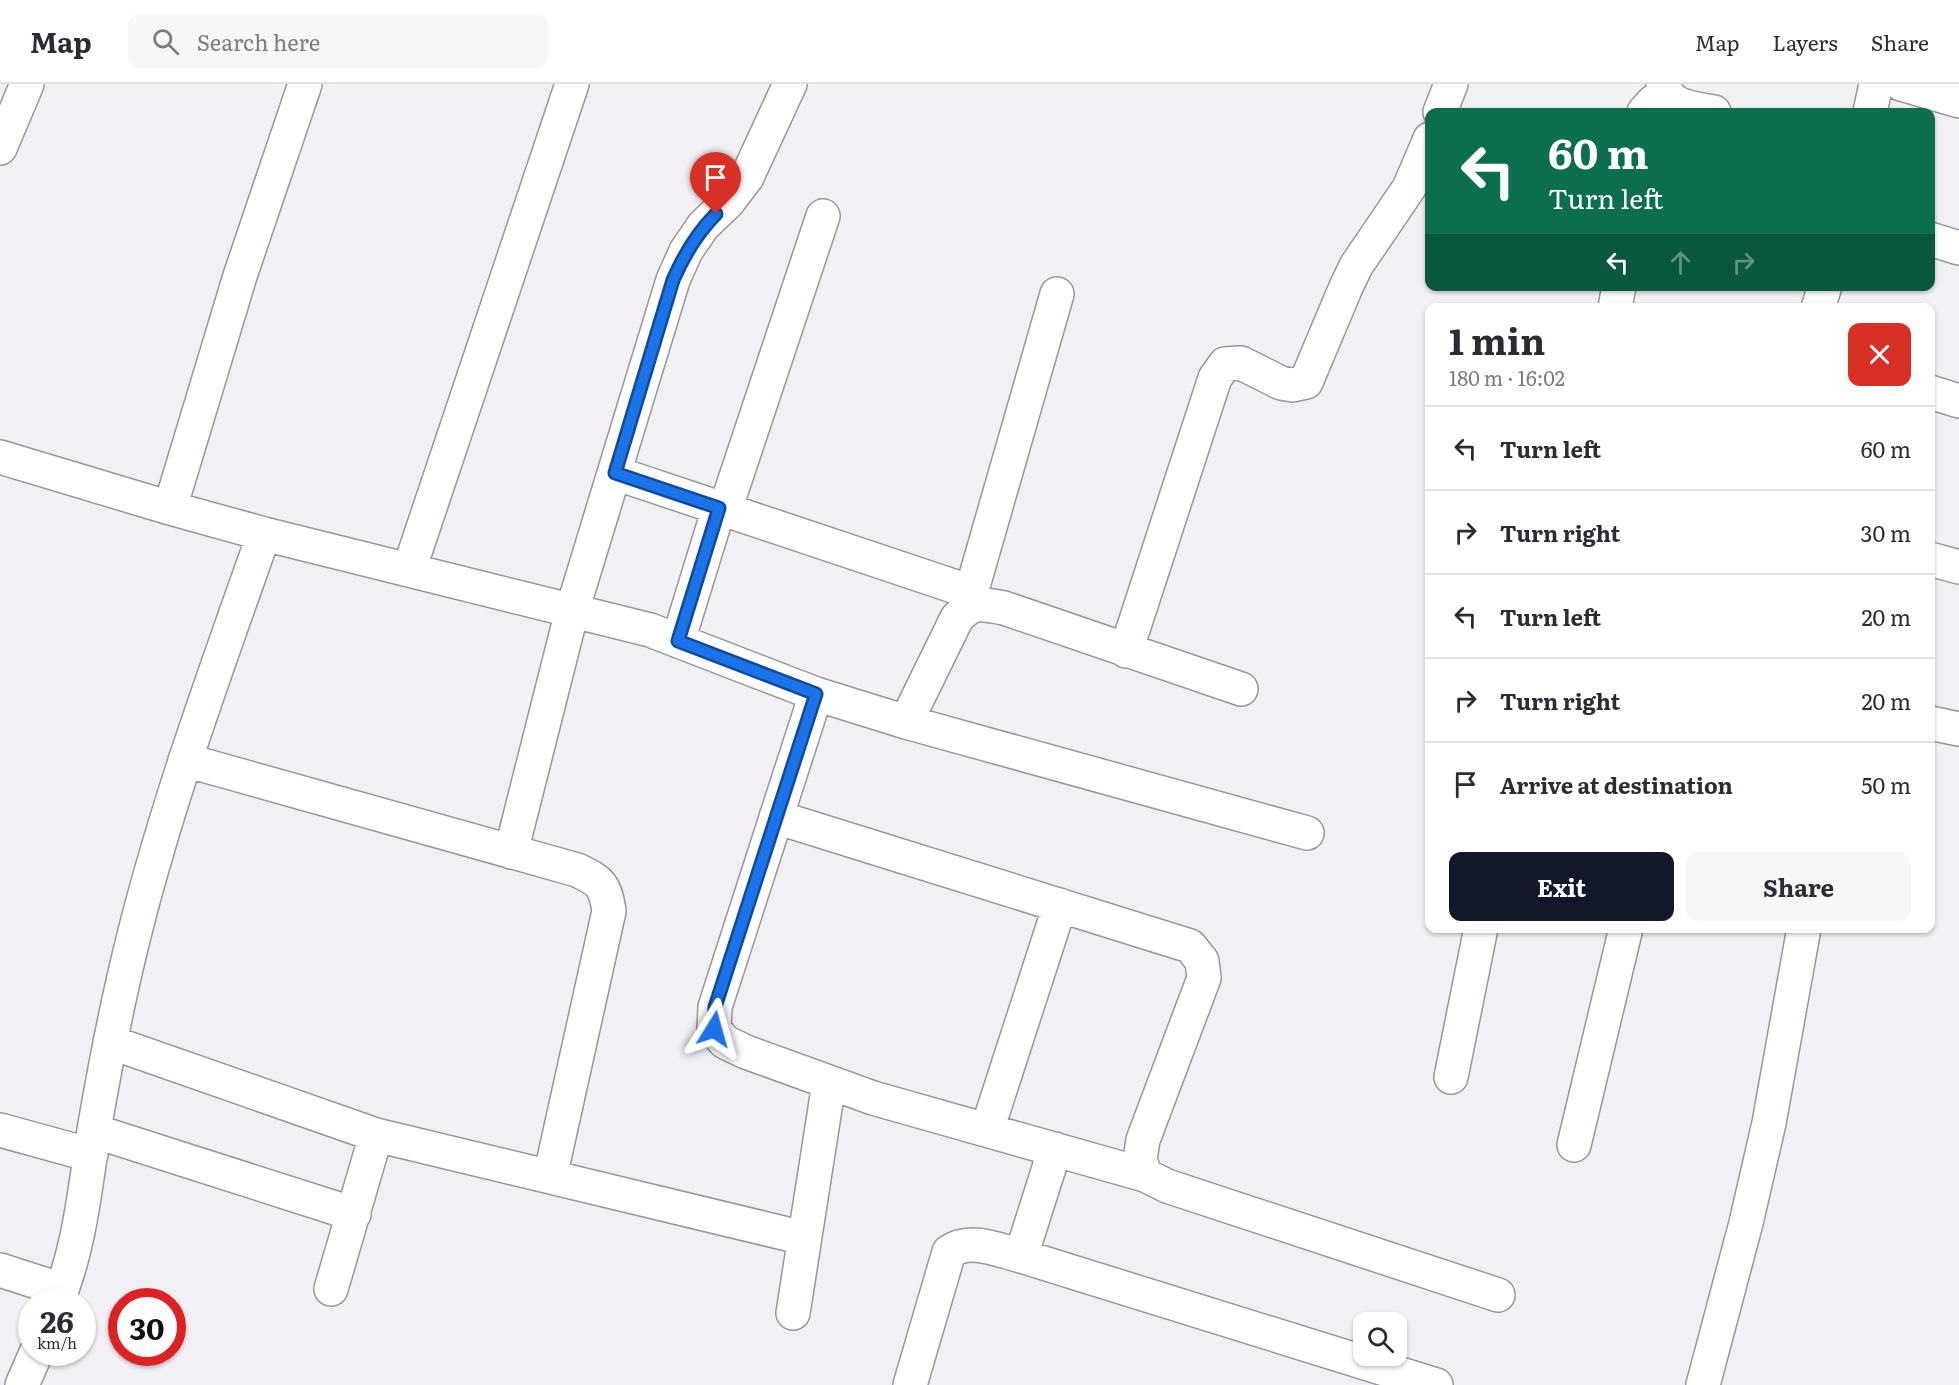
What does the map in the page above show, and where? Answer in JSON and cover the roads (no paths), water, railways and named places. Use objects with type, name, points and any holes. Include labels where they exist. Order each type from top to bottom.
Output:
[{"type":"street","points":[[0,148],[27,84]]},
{"type":"street","points":[[409,570],[572,84]]},
{"type":"street","points":[[511,852],[572,611],[673,280],[686,251],[703,226],[728,202],[747,177],[790,84]]},
{"type":"street","points":[[1441,108],[1450,84]]},
{"type":"street","points":[[1871,108],[1876,84]]},
{"type":"street","points":[[1901,84],[1959,101]]},
{"type":"street","points":[[170,508],[296,87]]},
{"type":"street","points":[[1658,97],[1696,108]]},
{"type":"street","points":[[1126,651],[1215,378],[1225,364],[1241,363],[1281,383],[1293,385],[1306,382],[1356,266],[1409,188],[1425,151]]},
{"type":"street","points":[[678,641],[823,216]]},
{"type":"street","points":[[1935,240],[1959,248]]},
{"type":"street","points":[[906,722],[957,618],[969,600],[1057,294]]},
{"type":"street","points":[[0,457],[264,534],[650,630],[816,694],[906,722],[1307,833]]},
{"type":"street","points":[[615,473],[722,509],[980,604],[1004,608],[1241,689]]},
{"type":"street","points":[[62,1288],[86,1194],[110,1042],[129,955],[185,760],[264,534]]},
{"type":"street","points":[[1935,560],[1959,567]]},
{"type":"street","points":[[816,694],[715,1007],[714,1029],[725,1042],[829,1083],[1146,1175],[1178,1190],[1498,1295]]},
{"type":"street","points":[[1935,724],[1959,729]]},
{"type":"street","points":[[185,760],[577,870],[598,880],[606,893],[609,911],[550,1177]]},
{"type":"street","points":[[776,817],[1190,946],[1202,961],[1204,978],[1143,1140],[1140,1160],[1146,1175]]},
{"type":"street","points":[[987,1130],[1060,905]]},
{"type":"street","points":[[1451,1077],[1480,933]]},
{"type":"street","points":[[1574,1145],[1625,933]]},
{"type":"street","points":[[1703,1385],[1770,1123],[1803,933]]},
{"type":"street","points":[[110,1042],[376,1135],[804,1238]]},
{"type":"street","points":[[792,1313],[829,1083]]},
{"type":"street","points":[[0,1130],[93,1143],[354,1214]]},
{"type":"street","points":[[332,1289],[376,1135]]},
{"type":"street","points":[[1021,1256],[1055,1149]]},
{"type":"street","points":[[910,1385],[949,1252],[958,1245],[978,1245],[1021,1256],[1436,1385]]},
{"type":"street","points":[[0,1270],[42,1288]]},
{"type":"street","points":[[0,1380],[21,1385],[30,1366]]}]
